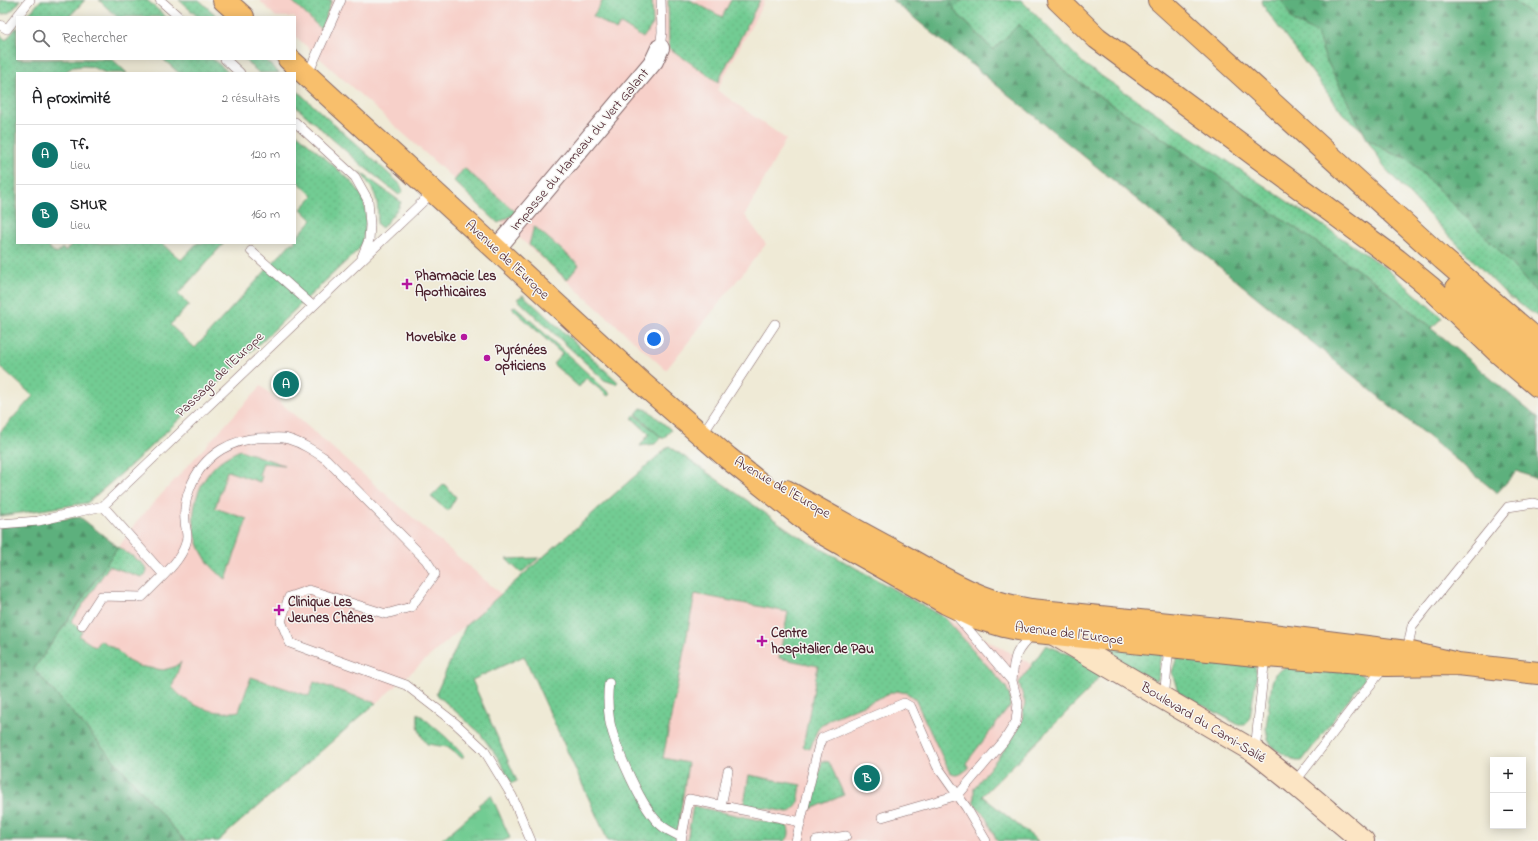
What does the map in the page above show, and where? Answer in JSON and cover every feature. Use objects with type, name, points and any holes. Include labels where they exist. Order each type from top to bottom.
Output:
[{"type":"main road","points":[[224,0],[242,16]]},
{"type":"main road","points":[[1058,0],[1097,38],[1391,255],[1430,287],[1499,353],[1538,386]]},
{"type":"main road","points":[[1159,0],[1443,259],[1538,341]]},
{"type":"main road","name":"Avenue de l'Europe","points":[[289,60],[633,375],[728,458],[822,533],[946,603],[977,618],[1004,626],[1044,632],[1265,656],[1386,665],[1458,664]]},
{"type":"main road","points":[[1443,259],[1461,295],[1538,364]]},
{"type":"main road","points":[[1430,287],[1461,295]]},
{"type":"main road","name":"Avenue de l'Europe","points":[[728,458],[942,578],[988,600],[1011,607],[1248,632],[1407,652],[1458,664],[1538,673]]},
{"type":"street","name":"Impasse du Hameau du Vert Galant","points":[[496,249],[654,61],[660,48]]},
{"type":"street","name":"Boulevard du Cami-Salié","points":[[1044,632],[1255,752],[1362,841]]},
{"type":"lane","points":[[17,16],[30,0]]},
{"type":"lane","points":[[160,0],[177,16]]},
{"type":"lane","points":[[307,76],[341,0]]},
{"type":"lane","points":[[660,48],[662,32],[661,0]]},
{"type":"lane","points":[[0,25],[7,29],[16,18]]},
{"type":"lane","points":[[226,60],[239,72]]},
{"type":"lane","points":[[296,123],[355,177],[368,200],[370,212],[369,240],[360,261]]},
{"type":"lane","name":"Passage de l'Europe","points":[[103,506],[433,192]]},
{"type":"lane","points":[[251,251],[313,306]]},
{"type":"lane","points":[[702,435],[775,324]]},
{"type":"lane","points":[[82,625],[100,596],[142,597],[178,559],[187,538],[184,521],[190,488],[205,464],[221,449],[240,440],[262,437],[287,438],[307,447],[326,459],[426,560],[435,574],[411,607],[386,614],[309,590],[289,597],[281,621],[290,643],[406,685],[455,723],[484,750],[512,796],[531,841]]},
{"type":"lane","points":[[1407,652],[1412,626],[1508,507],[1534,503],[1538,504]]},
{"type":"lane","points":[[0,524],[38,521],[103,506],[164,575]]},
{"type":"lane","points":[[946,603],[1012,681]]},
{"type":"lane","points":[[1164,699],[1169,645],[1186,625]]},
{"type":"lane","points":[[882,817],[958,795],[1004,741],[1016,722],[1018,703],[1012,681],[1013,666],[1017,652],[1022,645],[1044,632]]},
{"type":"lane","points":[[1248,632],[1265,656],[1255,752]]},
{"type":"lane","points":[[1294,783],[1386,665]]},
{"type":"lane","points":[[609,684],[607,695],[610,723],[620,754],[632,782],[649,810],[662,826],[681,839],[689,800],[800,822]]},
{"type":"lane","points":[[796,841],[822,738],[904,703],[911,707],[937,766],[958,795],[986,841]]},
{"type":"lane","points":[[721,806],[728,771]]},
{"type":"lane","points":[[816,841],[846,836]]},
{"type":"shaded area","points":[[259,0],[765,0],[717,90],[786,139],[745,215],[766,244],[666,370],[296,37],[296,16],[275,16]]},
{"type":"shaded area","name":"Clinique Les Jeunes Chênes","points":[[261,386],[501,594],[218,841],[185,841],[34,669],[137,521]]},
{"type":"shaded area","name":"Centre hospitalier de Pau","points":[[669,446],[795,534],[945,618],[1086,693],[982,797],[1038,841],[620,841],[501,594]]},
{"type":"green space","points":[[0,0],[21,0],[10,12],[0,14]]},
{"type":"green space","points":[[41,0],[85,0],[70,16],[27,16]]},
{"type":"green space","points":[[99,0],[147,0],[165,16],[116,16]]},
{"type":"green space","points":[[179,0],[199,0],[217,16],[197,16]]},
{"type":"green space","points":[[291,0],[332,0],[321,29]]},
{"type":"green space","points":[[603,0],[652,0],[653,24],[643,38],[621,24],[616,30],[593,16]]},
{"type":"green space","points":[[668,0],[690,0],[722,17],[731,0],[760,0],[718,82],[669,48]]},
{"type":"green space","points":[[892,0],[962,0],[953,9],[993,50],[1019,24],[1070,76],[1377,283],[1538,418],[1538,480],[1517,471],[1497,493]]},
{"type":"green space","points":[[962,0],[1021,0],[1085,65],[1386,268],[1442,318],[1431,328],[1377,283],[1070,76],[1019,24],[993,50],[953,9]]},
{"type":"green space","points":[[1261,0],[1282,0],[1293,21],[1317,33],[1325,57],[1363,131],[1343,114],[1266,10]]},
{"type":"green space","points":[[1282,0],[1513,0],[1538,20],[1538,292],[1532,288],[1499,250],[1407,158],[1391,153],[1367,139],[1325,57],[1317,33],[1293,21]]},
{"type":"green space","points":[[1513,0],[1538,0],[1538,20]]},
{"type":"green space","points":[[16,28],[16,60],[113,60],[126,72],[104,72],[92,67],[84,66],[73,67],[65,72],[16,72],[16,244],[44,244],[57,254],[62,248],[65,251],[72,244],[162,244],[181,260],[196,244],[223,244],[178,294],[189,305],[170,325],[195,348],[290,244],[296,244],[296,238],[312,220],[301,209],[313,196],[296,180],[296,133],[356,187],[361,195],[365,208],[366,222],[359,249],[130,466],[87,503],[0,516],[0,432],[33,396],[0,366],[0,35],[6,40]]},
{"type":"green space","points":[[164,60],[214,60],[228,72],[178,72]]},
{"type":"green space","points":[[245,60],[265,60],[278,72],[258,72]]},
{"type":"green space","points":[[296,90],[400,184],[403,191],[399,195],[364,167],[296,107]]},
{"type":"green space","points":[[1367,139],[1391,153],[1407,158],[1499,250],[1532,288],[1538,292],[1538,317],[1507,295],[1424,210],[1384,167]]},
{"type":"green space","points":[[464,168],[517,213],[498,223],[454,181]]},
{"type":"green space","points":[[360,172],[401,202],[399,207],[382,228],[377,224],[378,208],[373,190]]},
{"type":"green space","points":[[534,226],[579,265],[567,280],[529,245]]},
{"type":"green space","points":[[523,295],[618,382],[616,384],[604,380],[517,299]]},
{"type":"green space","points":[[515,306],[610,394],[608,396],[586,378],[579,387],[553,364],[562,354],[512,308]]},
{"type":"green space","points":[[641,408],[648,410],[671,430],[663,439],[636,414]]},
{"type":"green space","points":[[635,415],[661,437],[655,444],[640,446],[649,434],[632,418]]},
{"type":"green space","points":[[669,446],[795,534],[945,618],[1006,687],[1010,697],[1010,706],[966,763],[969,768],[958,775],[950,773],[915,699],[907,693],[896,691],[832,718],[818,728],[810,749],[803,747],[818,666],[779,658],[788,612],[695,594],[663,758],[688,763],[676,841],[608,841],[524,656],[472,680],[517,781],[512,783],[498,758],[479,732],[436,694],[466,625]]},
{"type":"green space","points":[[240,450],[284,465],[263,463],[259,475],[262,476],[260,482],[227,471],[215,508],[247,519],[226,579],[213,568],[204,556],[197,541],[194,526],[194,510],[197,495],[204,480],[214,467],[223,459]]},
{"type":"green space","points":[[444,484],[456,497],[448,511],[431,497]]},
{"type":"green space","points":[[80,517],[118,547],[34,669],[185,841],[0,841],[0,527]]},
{"type":"green space","points":[[118,547],[134,557],[145,567],[147,572],[145,576],[141,577],[109,566],[71,622],[83,629],[79,636],[95,647],[100,640],[117,650],[128,661],[138,666],[163,670],[174,667],[181,662],[172,687],[178,694],[194,704],[212,711],[239,711],[251,677],[309,696],[314,682],[376,703],[218,841],[185,841],[34,669]]},
{"type":"green space","points":[[539,558],[521,573],[506,559]]},
{"type":"green space","points":[[1046,645],[1105,669],[1086,693],[982,796],[1038,841],[997,841],[986,817],[974,803],[974,788],[1013,738],[1022,719],[1025,703],[1019,683]]},
{"type":"green space","points":[[1101,645],[1161,651],[1158,680],[1156,679],[1155,681],[1100,651]]},
{"type":"green space","points":[[1177,657],[1253,661],[1257,673],[1250,717],[1245,725],[1239,725],[1178,692],[1172,672]]},
{"type":"green space","points":[[1291,663],[1354,668],[1365,678],[1302,761],[1296,761],[1273,748],[1268,739],[1266,728],[1272,682],[1275,674]]},
{"type":"green space","points":[[418,713],[447,738],[464,756],[462,758],[447,747],[427,744],[419,730]]},
{"type":"green space","points":[[822,761],[829,762],[844,795],[811,809]]},
{"type":"green space","points":[[749,775],[801,785],[799,798],[794,809],[787,812],[744,804]]},
{"type":"green space","points":[[491,795],[510,838],[503,841],[440,841],[480,807],[478,805]]},
{"type":"green space","points":[[693,806],[787,826],[789,836],[785,841],[687,841]]},
{"type":"place","name":"Pharmacie Les Apothicaires","points":[[407,284]]},
{"type":"place","name":"Movebike","points":[[464,337]]},
{"type":"place","name":"Pyrénées opticiens","points":[[487,358]]},
{"type":"place","name":"Tf.","points":[[286,384]]},
{"type":"place","name":"Clinique Les Jeunes Chênes","points":[[279,610]]},
{"type":"place","name":"Centre hospitalier de Pau","points":[[762,641]]},
{"type":"place","name":"SMUR","points":[[867,778]]}]
